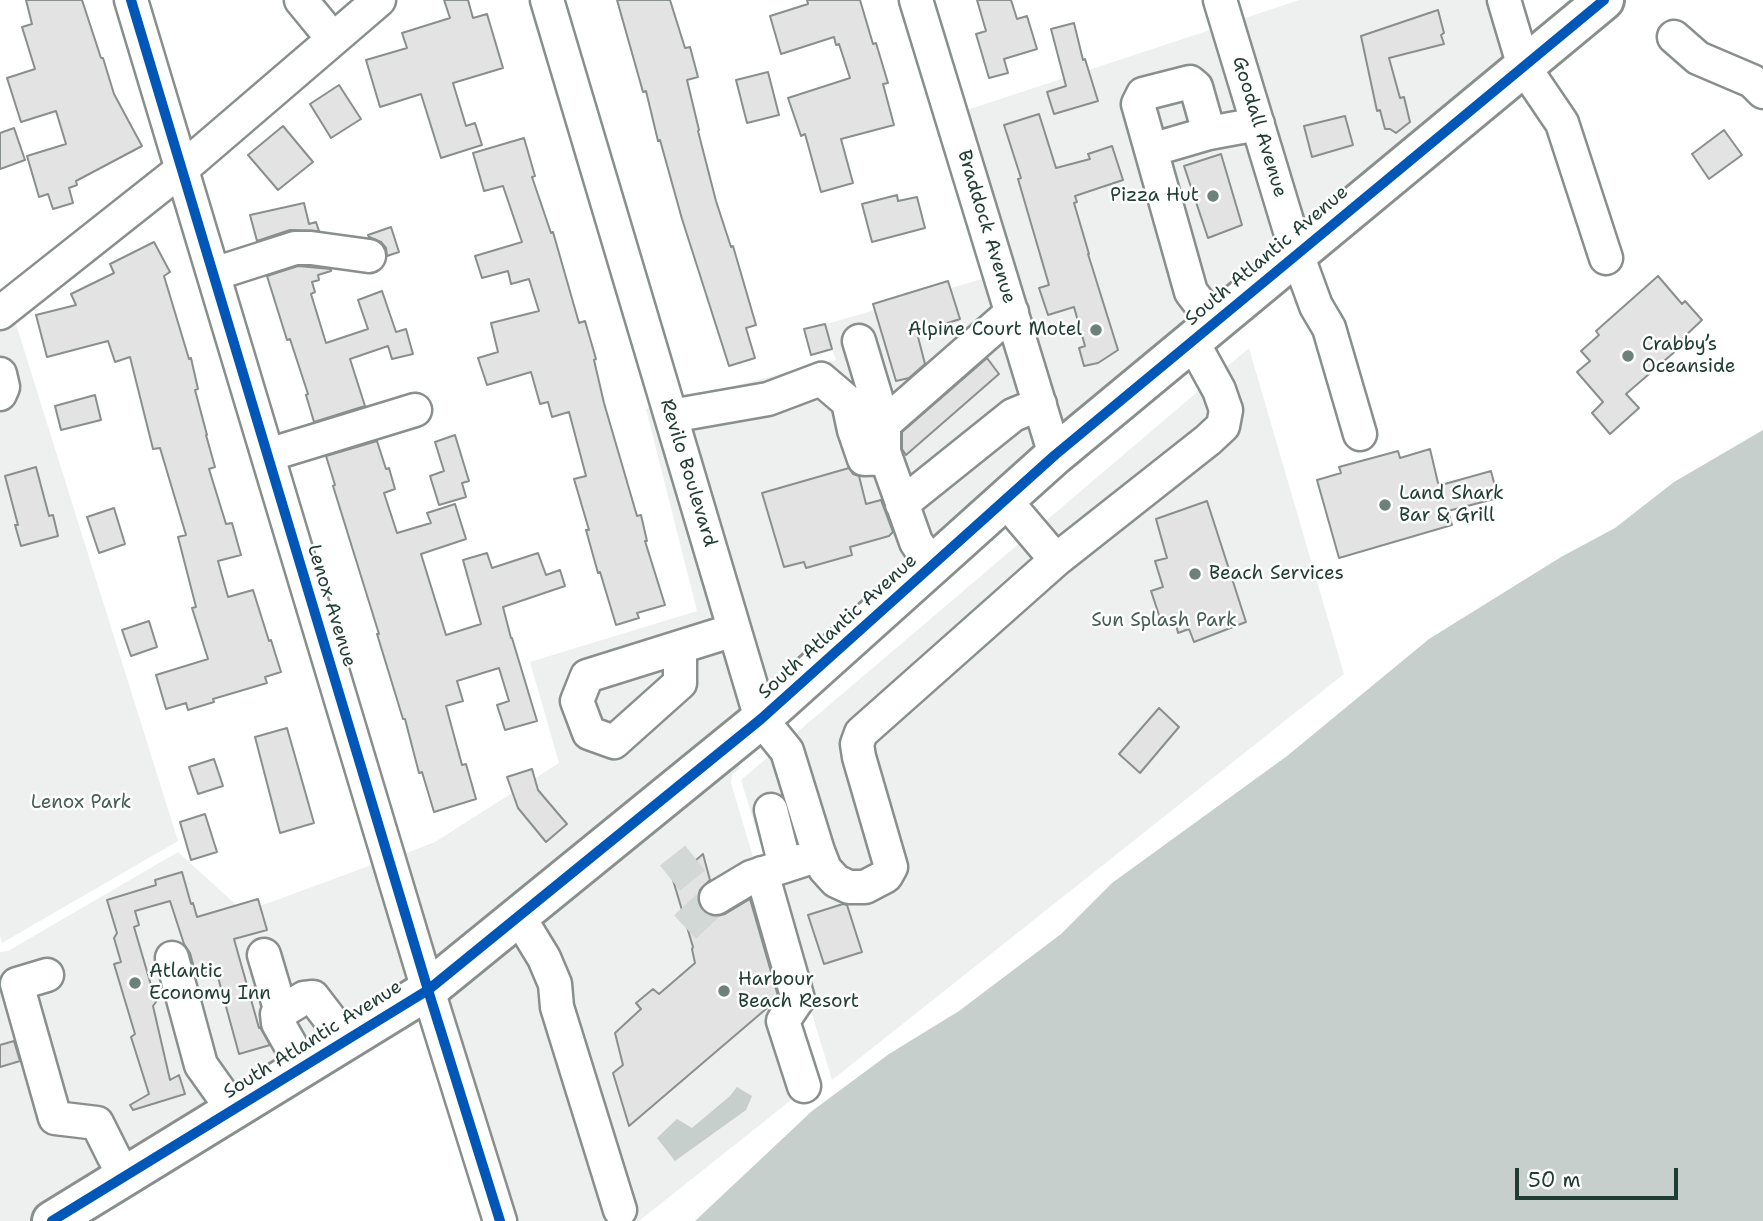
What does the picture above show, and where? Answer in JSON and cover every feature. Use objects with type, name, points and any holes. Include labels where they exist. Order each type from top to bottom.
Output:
[{"type":"main road","name":"South Atlantic Avenue","points":[[52,1221],[428,990],[761,719],[1055,455],[1604,0]]},
{"type":"street","name":"Lenox Avenue","points":[[131,0],[500,1221]]},
{"type":"street","points":[[301,0],[333,39]]},
{"type":"street","points":[[0,313],[182,169],[379,0]]},
{"type":"street","name":"Revilo Boulevard","points":[[547,0],[761,719],[787,751],[819,855],[825,869],[836,881],[849,887],[865,887],[886,876],[891,867],[859,757],[857,744],[861,733],[1056,560]]},
{"type":"street","name":"Braddock Avenue","points":[[916,0],[1055,455]]},
{"type":"street","name":"Goodall Avenue","points":[[1220,0],[1297,254],[1316,306],[1329,328],[1360,434]]},
{"type":"street","points":[[1504,0],[1524,67],[1562,123],[1606,258]]},
{"type":"street","points":[[1674,37],[1699,58],[1752,81],[1763,92]]},
{"type":"street","points":[[1005,500],[1056,560],[1223,426],[1226,410],[1138,104],[1143,94],[1190,82],[1196,87],[1209,132]]},
{"type":"street","points":[[1151,150],[1209,132],[1258,124]]},
{"type":"street","points":[[214,274],[295,248],[369,256]]},
{"type":"street","points":[[884,424],[1012,312]]},
{"type":"street","points":[[859,341],[884,424],[884,453],[916,542],[932,566]]},
{"type":"street","points":[[0,374],[3,387],[0,394]]},
{"type":"street","points":[[671,416],[768,399],[821,379],[848,402],[864,459],[886,458]]},
{"type":"street","points":[[902,504],[1013,415],[1040,404]]},
{"type":"street","points":[[268,455],[415,410]]},
{"type":"street","points":[[680,647],[734,630]]},
{"type":"street","points":[[771,810],[774,869],[798,999],[783,1021],[804,1086]]},
{"type":"street","points":[[716,898],[751,877],[819,855]]},
{"type":"street","points":[[519,917],[544,958],[555,984],[557,1007],[621,1210]]},
{"type":"street","points":[[264,955],[281,1012]]},
{"type":"street","points":[[172,958],[201,1065],[233,1110]]},
{"type":"street","points":[[47,975],[17,984],[55,1118],[97,1123],[124,1177]]},
{"type":"street","points":[[303,1067],[278,1023],[277,1014],[304,998],[313,997],[346,1040]]},
{"type":"shaded area","points":[[1299,0],[1491,0],[1510,64],[1304,234],[1239,20]]},
{"type":"shaded area","points":[[1216,28],[1283,251],[1062,434],[964,111]]},
{"type":"shaded area","points":[[940,119],[1041,452],[767,698],[679,400],[836,360],[823,325],[982,279]]},
{"type":"shaded area","name":"Lenox Park","points":[[10,305],[178,841],[2,943],[0,313]]},
{"type":"shaded area","name":"Sun Splash Park","points":[[1249,348],[1344,674],[832,1080],[741,780]]},
{"type":"shaded area","points":[[655,406],[747,716],[436,969],[401,855],[435,842],[559,763],[530,662],[697,611],[646,409]]},
{"type":"shaded area","points":[[1763,430],[1763,1221],[695,1221],[812,1111],[889,1054],[959,1011],[1061,934],[1112,883],[1287,756],[1429,639],[1561,557],[1615,528],[1674,482]]},
{"type":"shaded area","points":[[736,754],[740,768],[732,775],[731,783],[819,1078],[639,1221],[513,1221],[443,993]]},
{"type":"shaded area","points":[[178,852],[244,912],[377,863],[414,985],[30,1221],[0,1221],[0,952],[8,951]]},
{"type":"shaded area","points":[[737,1087],[752,1096],[746,1110],[675,1161],[657,1138],[677,1119],[692,1128]]},
{"type":"building","points":[[26,0],[82,0],[114,94],[142,146],[76,181],[77,185],[69,188],[73,203],[53,209],[48,194],[39,197],[27,156],[66,144],[56,111],[21,122],[7,78],[35,69],[22,27],[32,24]]},
{"type":"building","points":[[444,0],[468,0],[473,18],[487,14],[503,68],[453,83],[466,126],[475,123],[482,145],[441,158],[421,94],[380,107],[366,60],[407,48],[402,33],[450,18]]},
{"type":"building","points":[[617,0],[670,0],[685,48],[690,47],[698,77],[687,80],[716,201],[731,247],[733,246],[756,325],[746,328],[755,358],[729,366]]},
{"type":"building","points":[[807,0],[860,0],[888,83],[883,84],[894,125],[841,139],[853,183],[821,192],[805,134],[801,136],[788,98],[850,78],[839,44],[836,45],[834,37],[781,54],[770,16],[808,4]]},
{"type":"building","points":[[977,0],[1011,0],[1017,19],[1027,16],[1037,49],[1004,59],[1008,73],[989,78],[976,34],[986,31]]},
{"type":"building","points":[[1438,10],[1444,44],[1389,58],[1410,122],[1396,133],[1385,129],[1380,110],[1377,111],[1361,36]]},
{"type":"building","points":[[1074,23],[1083,60],[1085,59],[1098,101],[1054,114],[1047,92],[1066,86],[1051,29]]},
{"type":"building","points":[[768,72],[779,115],[747,123],[736,80]]},
{"type":"building","points":[[339,85],[361,119],[331,138],[310,104]]},
{"type":"building","points":[[1039,114],[1056,168],[1090,159],[1088,154],[1112,146],[1123,180],[1075,196],[1077,202],[1074,203],[1088,254],[1118,350],[1098,363],[1084,366],[1079,348],[1085,346],[1074,307],[1048,315],[1039,288],[1049,285],[1004,125]]},
{"type":"building","points":[[1345,116],[1353,145],[1312,157],[1304,126]]},
{"type":"building","points":[[283,126],[313,162],[278,190],[248,155]]},
{"type":"building","points":[[14,128],[25,160],[0,169],[0,133]]},
{"type":"building","points":[[1724,130],[1742,155],[1709,179],[1692,154]]},
{"type":"building","points":[[524,138],[535,176],[532,177],[551,233],[553,232],[579,323],[585,321],[596,359],[594,360],[604,403],[637,516],[641,515],[645,541],[665,605],[637,613],[639,618],[616,625],[600,572],[598,573],[574,479],[586,476],[569,412],[552,417],[548,402],[540,404],[531,372],[487,385],[478,358],[498,352],[491,323],[539,311],[529,279],[511,284],[508,271],[482,278],[475,256],[522,242],[503,186],[484,191],[473,153]]},
{"type":"building","name":"Pizza Hut","points":[[1221,154],[1242,225],[1208,238],[1184,166]]},
{"type":"building","points":[[897,195],[898,201],[917,197],[925,228],[872,242],[862,204]]},
{"type":"building","points":[[304,203],[309,224],[316,222],[319,231],[290,230],[257,241],[250,215]]},
{"type":"building","points":[[391,227],[399,252],[387,256],[386,248],[381,242],[368,235]]},
{"type":"building","points":[[154,242],[170,272],[164,276],[189,359],[191,358],[198,389],[195,390],[215,467],[209,469],[226,524],[232,523],[241,555],[218,561],[228,597],[253,590],[281,672],[265,677],[267,683],[213,699],[214,702],[188,710],[186,703],[166,709],[156,675],[208,659],[192,608],[196,607],[178,537],[186,535],[160,448],[153,449],[130,357],[115,362],[108,341],[47,357],[36,315],[76,305],[71,294],[114,273],[110,264]]},
{"type":"building","points":[[298,266],[331,269],[318,275],[319,280],[312,282],[315,292],[311,294],[326,343],[368,329],[358,300],[382,291],[396,332],[406,329],[413,354],[392,359],[388,346],[350,359],[365,406],[314,422],[306,395],[308,394],[290,339],[287,340],[267,276]]},
{"type":"building","name":"Crabby’s Oceanside","points":[[1658,276],[1682,304],[1685,301],[1702,320],[1683,338],[1686,342],[1626,394],[1639,408],[1610,434],[1592,413],[1603,402],[1577,372],[1590,361],[1581,351],[1599,335],[1596,331]]},
{"type":"building","points":[[948,281],[960,319],[917,333],[925,364],[909,378],[896,381],[873,304]]},
{"type":"building","points":[[825,324],[832,349],[811,355],[804,329]]},
{"type":"building","points":[[987,358],[999,374],[906,455],[902,449],[902,432]]},
{"type":"building","points":[[95,395],[101,420],[61,430],[55,406]]},
{"type":"building","points":[[455,435],[469,481],[462,483],[466,497],[439,505],[430,476],[444,471],[435,442]]},
{"type":"building","points":[[377,441],[395,489],[384,493],[397,533],[431,523],[427,513],[455,504],[466,539],[421,554],[446,635],[481,624],[463,560],[487,553],[492,568],[538,553],[546,575],[560,570],[565,586],[503,607],[537,721],[505,730],[497,705],[509,701],[499,668],[457,681],[463,701],[446,706],[462,765],[466,764],[476,799],[434,812],[422,772],[419,773],[326,456]]},
{"type":"building","name":"Land Shark Bar & Grill","points":[[1430,449],[1438,483],[1441,485],[1491,471],[1498,498],[1448,511],[1452,525],[1339,558],[1317,480],[1341,473],[1339,467],[1398,451],[1400,458]]},
{"type":"building","points":[[36,467],[49,516],[53,515],[58,536],[21,546],[5,476]]},
{"type":"building","points":[[849,468],[853,474],[859,476],[866,504],[881,500],[893,532],[889,536],[850,547],[852,555],[806,568],[804,562],[784,567],[762,493]]},
{"type":"building","name":"Beach Services","points":[[1207,501],[1246,622],[1194,642],[1189,629],[1178,633],[1174,616],[1161,621],[1151,591],[1163,587],[1155,561],[1167,558],[1156,519]]},
{"type":"building","points":[[114,508],[125,544],[99,553],[87,517]]},
{"type":"building","points":[[149,621],[157,647],[131,656],[122,630]]},
{"type":"building","points":[[1159,708],[1179,727],[1140,773],[1119,754]]},
{"type":"building","points":[[287,728],[314,823],[280,833],[255,737]]},
{"type":"building","points":[[214,759],[223,786],[198,794],[189,767]]},
{"type":"building","points":[[532,769],[538,790],[567,824],[546,842],[518,808],[507,777]]},
{"type":"building","points":[[205,814],[217,852],[191,860],[180,822]]},
{"type":"building","name":"Harbour Beach Resort","points":[[703,854],[710,880],[700,890],[700,907],[708,914],[717,916],[750,899],[778,996],[629,1126],[613,1073],[623,1065],[615,1033],[641,1009],[636,1003],[653,989],[659,994],[695,963],[693,947],[673,880]]},
{"type":"building","points":[[182,872],[197,917],[258,899],[267,930],[234,939],[259,1028],[270,1045],[239,1054],[216,970],[196,975],[170,901],[135,911],[139,925],[134,927],[156,1002],[153,1006],[170,1080],[179,1075],[185,1094],[133,1110],[130,1105],[149,1094],[131,1037],[135,1034],[114,964],[121,962],[114,938],[117,933],[107,900],[156,885],[155,880]]},
{"type":"building","points":[[847,905],[862,952],[824,964],[808,915]]},
{"type":"building","points":[[14,1041],[20,1061],[0,1067],[0,1045]]},
{"type":"tunnel","points":[[670,878],[700,854]]},
{"type":"tunnel","points":[[685,927],[716,898]]},
{"type":"cycle path","points":[[131,0],[500,1221]]},
{"type":"cycle path","points":[[52,1221],[428,990],[761,719],[1055,455],[1604,0]]},
{"type":"place","name":"Pizza Hut","points":[[1213,196]]},
{"type":"place","name":"Alpine Court Motel","points":[[1096,330]]},
{"type":"place","name":"Crabby’s Oceanside","points":[[1628,356]]},
{"type":"place","name":"Land Shark Bar & Grill","points":[[1385,505]]},
{"type":"place","name":"Beach Services","points":[[1195,574]]},
{"type":"place","name":"Atlantic Economy Inn","points":[[135,983]]},
{"type":"place","name":"Harbour Beach Resort","points":[[724,991]]}]
